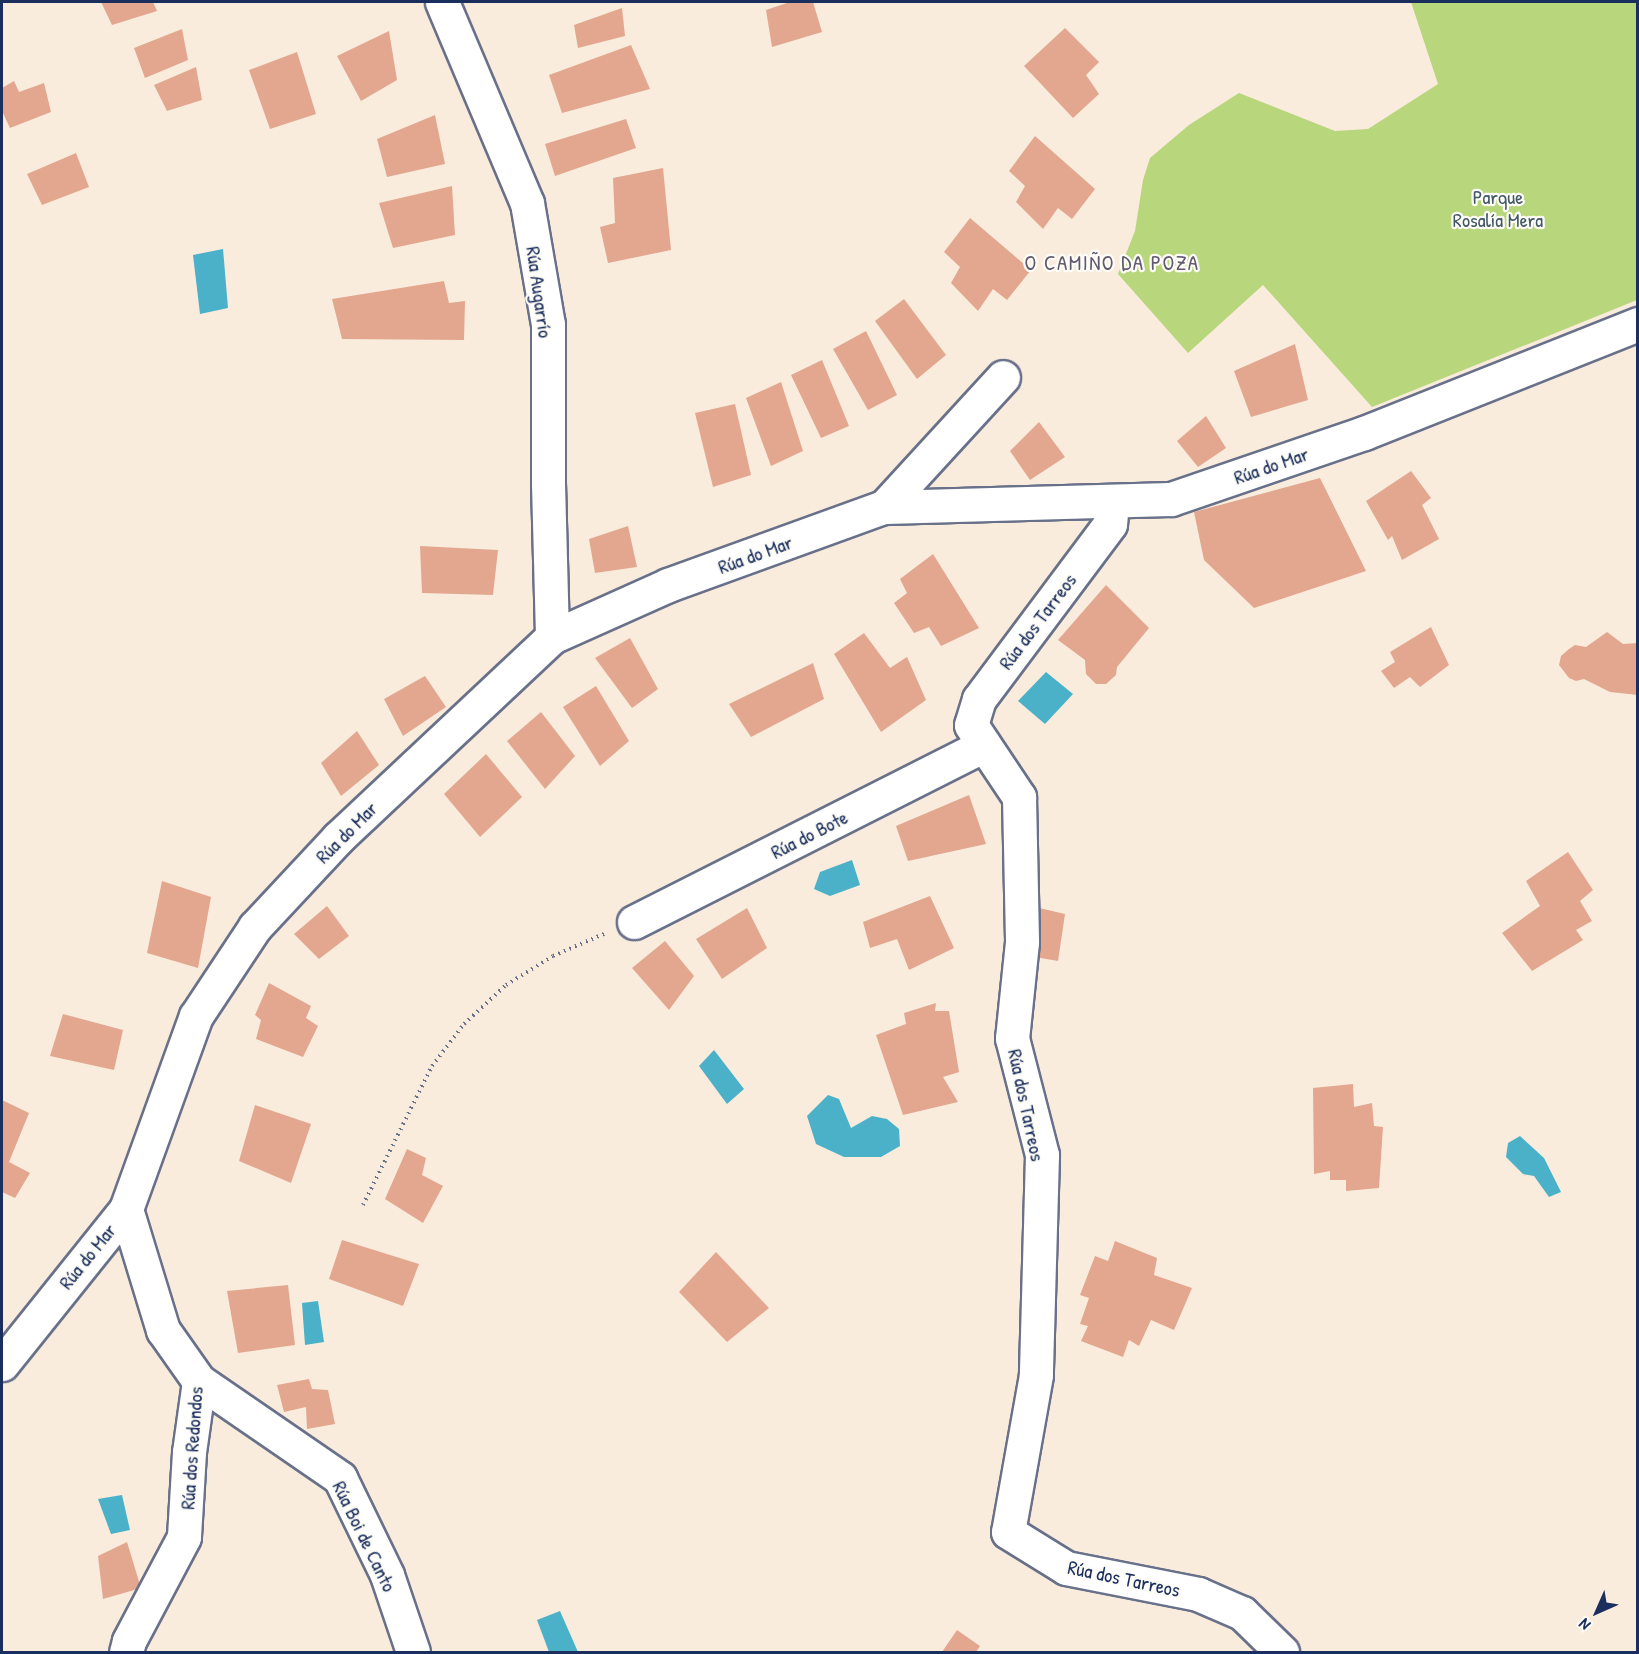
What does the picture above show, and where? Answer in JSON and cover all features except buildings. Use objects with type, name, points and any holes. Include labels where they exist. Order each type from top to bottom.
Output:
[{"type":"street","name":"Rúa Augarrío","points":[[442,2],[527,203],[548,324],[548,483],[552,637]]},
{"type":"street","name":"Rúa do Mar","points":[[2,1364],[126,1209],[196,1016],[255,927],[338,838],[552,637],[668,585],[884,507],[1171,499],[1364,433],[1638,324]]},
{"type":"street","name":"Rúa do Mar","points":[[884,507],[1003,377]]},
{"type":"street","name":"Rúa dos Tarreos","points":[[1112,502],[1110,524],[978,699],[971,725],[1019,796],[1022,942],[1012,1038],[1042,1155],[1036,1375],[1008,1532],[1066,1568],[1198,1594],[1242,1613],[1282,1652]]},
{"type":"street","name":"Rúa do Bote","points":[[634,922],[984,745]]},
{"type":"street","name":"Rúa dos Redondos","points":[[126,1209],[163,1330],[199,1381],[189,1452],[184,1538],[129,1641],[126,1653]]},
{"type":"street","name":"Rúa Boi de Canto","points":[[199,1381],[340,1478],[387,1575],[413,1653]]},
{"type":"path","points":[[363,1205],[432,1066],[464,1024],[506,985],[553,956],[634,922]]},
{"type":"green space","name":"Parque Rosalía Mera","points":[[1411,2],[1637,2],[1637,300],[1372,407],[1263,285],[1188,353],[1118,274],[1135,231],[1143,180],[1150,158],[1189,125],[1239,93],[1335,131],[1368,129],[1438,84]]},
{"type":"water","points":[[223,249],[228,308],[200,314],[193,255]]},
{"type":"water","points":[[1046,672],[1073,694],[1045,724],[1018,701]]},
{"type":"water","points":[[852,860],[860,885],[830,896],[814,889],[820,872]]},
{"type":"water","points":[[714,1050],[744,1089],[727,1104],[699,1066]]},
{"type":"water","points":[[828,1095],[839,1099],[851,1128],[872,1116],[887,1119],[899,1129],[900,1146],[881,1157],[844,1157],[816,1144],[807,1116]]},
{"type":"water","points":[[1520,1136],[1544,1158],[1561,1192],[1549,1197],[1534,1176],[1523,1174],[1506,1157],[1508,1143]]},
{"type":"water","points":[[318,1301],[324,1342],[305,1345],[302,1303]]},
{"type":"water","points":[[122,1495],[130,1530],[111,1534],[98,1499]]},
{"type":"water","points":[[560,1611],[578,1652],[549,1652],[537,1620]]},
{"type":"district","name":"O CAMIÑO DA POZA","points":[[1112,263]]}]
